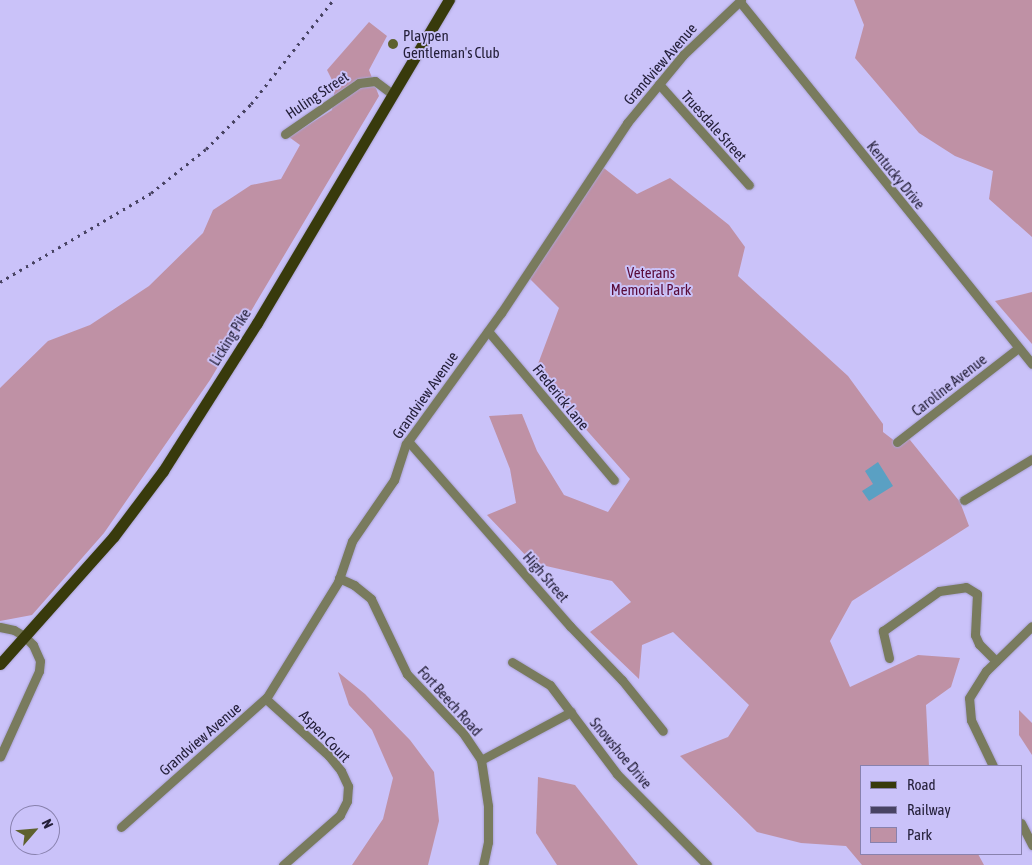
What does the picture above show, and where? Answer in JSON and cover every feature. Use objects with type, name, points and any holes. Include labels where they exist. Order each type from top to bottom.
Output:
[{"type":"main road","name":"Licking Pike","points":[[0,664],[114,536],[163,470],[257,322],[449,0]]},
{"type":"street","name":"Grandview Avenue","points":[[121,826],[266,698],[340,578],[352,541],[394,480],[408,441],[488,331],[627,123],[683,55],[740,1]]},
{"type":"street","name":"Kentucky Drive","points":[[740,1],[1032,364]]},
{"type":"street","name":"Huling Street","points":[[285,134],[359,83],[375,81],[392,94]]},
{"type":"street","name":"Truesdale Street","points":[[659,84],[748,185]]},
{"type":"street","name":"Frederick Lane","points":[[488,331],[614,480]]},
{"type":"street","name":"Caroline Avenue","points":[[896,442],[1018,348]]},
{"type":"street","name":"High Street","points":[[408,441],[570,626],[622,680],[663,732]]},
{"type":"street","points":[[964,500],[1032,459]]},
{"type":"street","name":"Fort Beech Road","points":[[340,578],[354,584],[371,599],[403,668],[463,733],[481,760],[488,806],[488,842],[483,865]]},
{"type":"street","points":[[889,658],[883,631],[939,591],[966,587],[977,594],[976,635],[979,644],[996,661]]},
{"type":"street","points":[[993,765],[972,723],[969,705],[975,686],[996,661],[1032,626]]},
{"type":"street","points":[[0,627],[14,630],[24,636],[38,653],[39,671],[0,757]]},
{"type":"street","name":"Snowshoe Drive","points":[[512,662],[550,686],[617,774],[707,865]]},
{"type":"street","name":"Aspen Court","points":[[266,698],[329,756],[341,771],[348,786],[347,801],[340,815],[283,865]]},
{"type":"street","points":[[481,760],[571,712]]},
{"type":"street","points":[[1022,825],[1032,845]]},
{"type":"green space","points":[[854,0],[1032,0],[1032,237],[989,199],[993,171],[955,156],[919,133],[855,58],[864,25]]},
{"type":"green space","points":[[369,22],[387,36],[369,70],[379,96],[210,380],[104,533],[32,615],[0,621],[0,388],[48,341],[90,325],[149,286],[203,233],[213,210],[251,185],[281,179],[300,145],[289,137],[332,110],[335,86],[327,70]]},
{"type":"green space","name":"Veterans Memorial Park","points":[[600,165],[637,194],[670,178],[729,225],[745,247],[738,276],[848,376],[883,424],[883,432],[896,442],[906,435],[960,502],[969,526],[852,601],[830,641],[850,687],[918,655],[960,658],[951,687],[926,705],[929,765],[860,765],[860,855],[979,855],[984,865],[862,865],[846,846],[801,843],[757,832],[680,756],[728,737],[749,705],[673,632],[642,645],[639,679],[590,632],[631,602],[612,581],[533,563],[487,515],[516,503],[510,469],[489,416],[522,414],[537,451],[564,495],[608,512],[630,479],[535,372],[559,308],[526,275]]},
{"type":"green space","points":[[1032,292],[1032,344],[995,301]]},
{"type":"green space","points":[[338,672],[365,694],[410,740],[434,772],[439,821],[428,865],[352,865],[383,819],[393,778],[372,730],[349,705]]},
{"type":"green space","points":[[1019,710],[1032,723],[1032,755],[1019,735]]},
{"type":"green space","points":[[538,777],[575,785],[638,865],[557,865],[536,833]]},
{"type":"water","points":[[878,462],[893,486],[869,501],[862,491],[873,484],[865,471]]},
{"type":"railway","points":[[0,282],[151,193],[206,149],[251,104],[333,0]]},
{"type":"place","name":"Playpen Gentleman's Club","points":[[393,44]]}]
